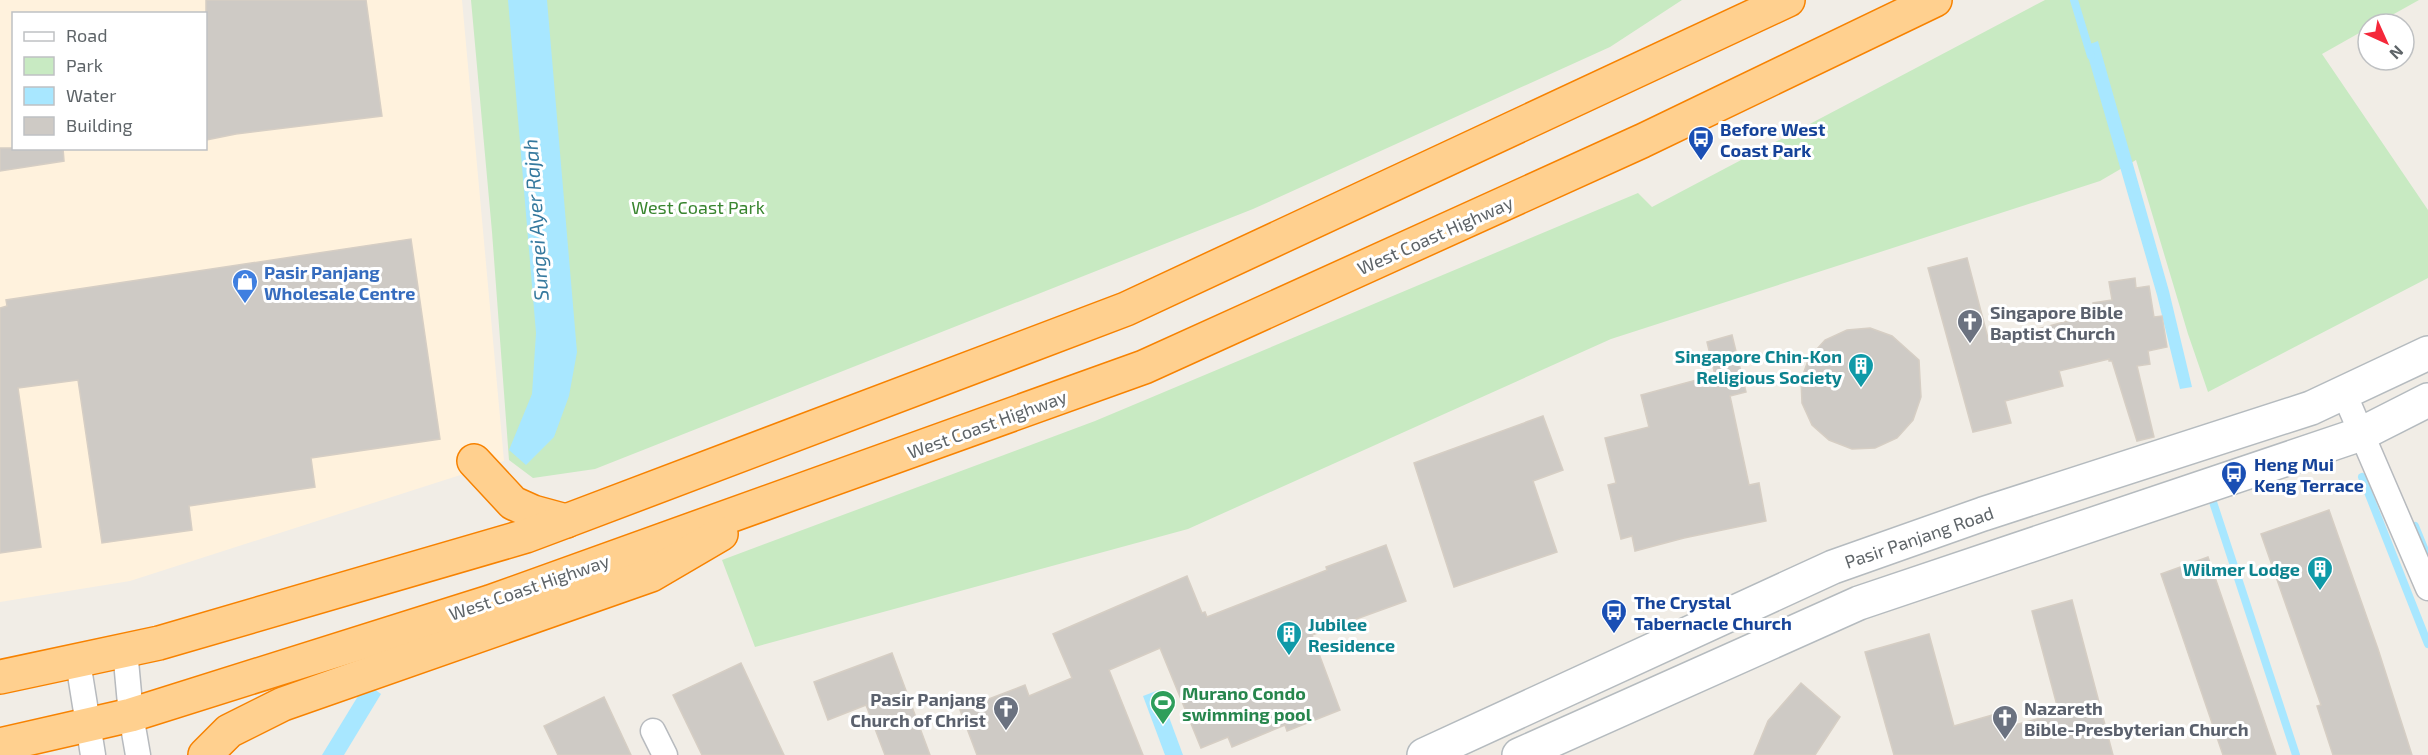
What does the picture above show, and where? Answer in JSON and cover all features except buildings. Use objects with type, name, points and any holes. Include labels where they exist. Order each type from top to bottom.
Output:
[{"type":"highway","points":[[0,677],[159,643],[337,593],[526,536],[1126,309],[1788,0]]},
{"type":"highway","name":"West Coast Highway","points":[[0,745],[91,741],[131,715],[490,602],[1144,367],[1631,146],[1935,0]]},
{"type":"highway","points":[[474,461],[513,503],[566,521]]},
{"type":"highway","points":[[205,755],[229,731],[283,704],[651,575],[693,552],[773,501]]},
{"type":"main road","name":"Pasir Panjang Road","points":[[1424,755],[1833,567],[1983,514],[2310,408],[2428,353]]},
{"type":"main road","points":[[1519,755],[1858,603],[2361,434],[2428,400]]},
{"type":"street","points":[[2344,393],[2428,588]]},
{"type":"street","points":[[126,650],[131,715],[138,755]]},
{"type":"street","points":[[78,662],[91,741]]},
{"type":"street","points":[[653,731],[665,755]]},
{"type":"shaded area","name":"Pasir Panjang Wholesale Centre","points":[[0,0],[462,0],[504,461],[130,581],[0,602]]},
{"type":"green space","name":"West Coast Park","points":[[471,0],[1682,0],[1610,47],[1253,209],[595,469],[533,478],[509,460],[492,232]]},
{"type":"green space","points":[[2045,0],[2419,0],[2398,12],[2356,12],[2356,35],[2322,54],[2428,210],[2428,278],[2208,392],[2188,334],[2136,160],[2100,181],[1611,339],[1188,529],[755,647],[722,560],[1095,421],[1638,193],[1652,207]]},
{"type":"water","name":"Sungei Ayer Rajah","points":[[508,0],[547,0],[577,352],[569,396],[554,437],[526,465],[509,450],[532,394],[536,333]]},
{"type":"water","points":[[2098,41],[2169,291],[2192,387],[2180,389],[2157,295],[2085,46]]},
{"type":"water","points":[[366,683],[381,694],[344,755],[322,755]]},
{"type":"water","name":"Murano Condo swimming pool","points":[[1159,690],[1183,755],[1165,755],[1143,696]]},
{"type":"waterway","points":[[2074,0],[2091,56]]},
{"type":"waterway","points":[[2362,477],[2428,644]]},
{"type":"waterway","points":[[2213,502],[2296,755]]},
{"type":"waterway","points":[[2415,526],[2426,553]]},
{"type":"place","name":"Before West Coast Park","points":[[1701,162]]},
{"type":"place","name":"Pasir Panjang Wholesale Centre","points":[[245,305]]},
{"type":"place","name":"Singapore Bible Baptist Church","points":[[1970,345]]},
{"type":"place","name":"Singapore Chin-Kon Religious Society","points":[[1861,389]]},
{"type":"place","name":"Heng Mui Keng Terrace","points":[[2234,497]]},
{"type":"place","name":"Wilmer Lodge","points":[[2320,592]]},
{"type":"place","name":"The Crystal Tabernacle Church","points":[[1614,635]]},
{"type":"place","name":"Jubilee Residence","points":[[1289,657]]},
{"type":"place","name":"Murano Condo swimming pool","points":[[1163,726]]},
{"type":"place","name":"Pasir Panjang Church of Christ","points":[[1006,732]]},
{"type":"place","name":"Nazareth Bible-Presbyterian Church","points":[[2005,741]]}]
